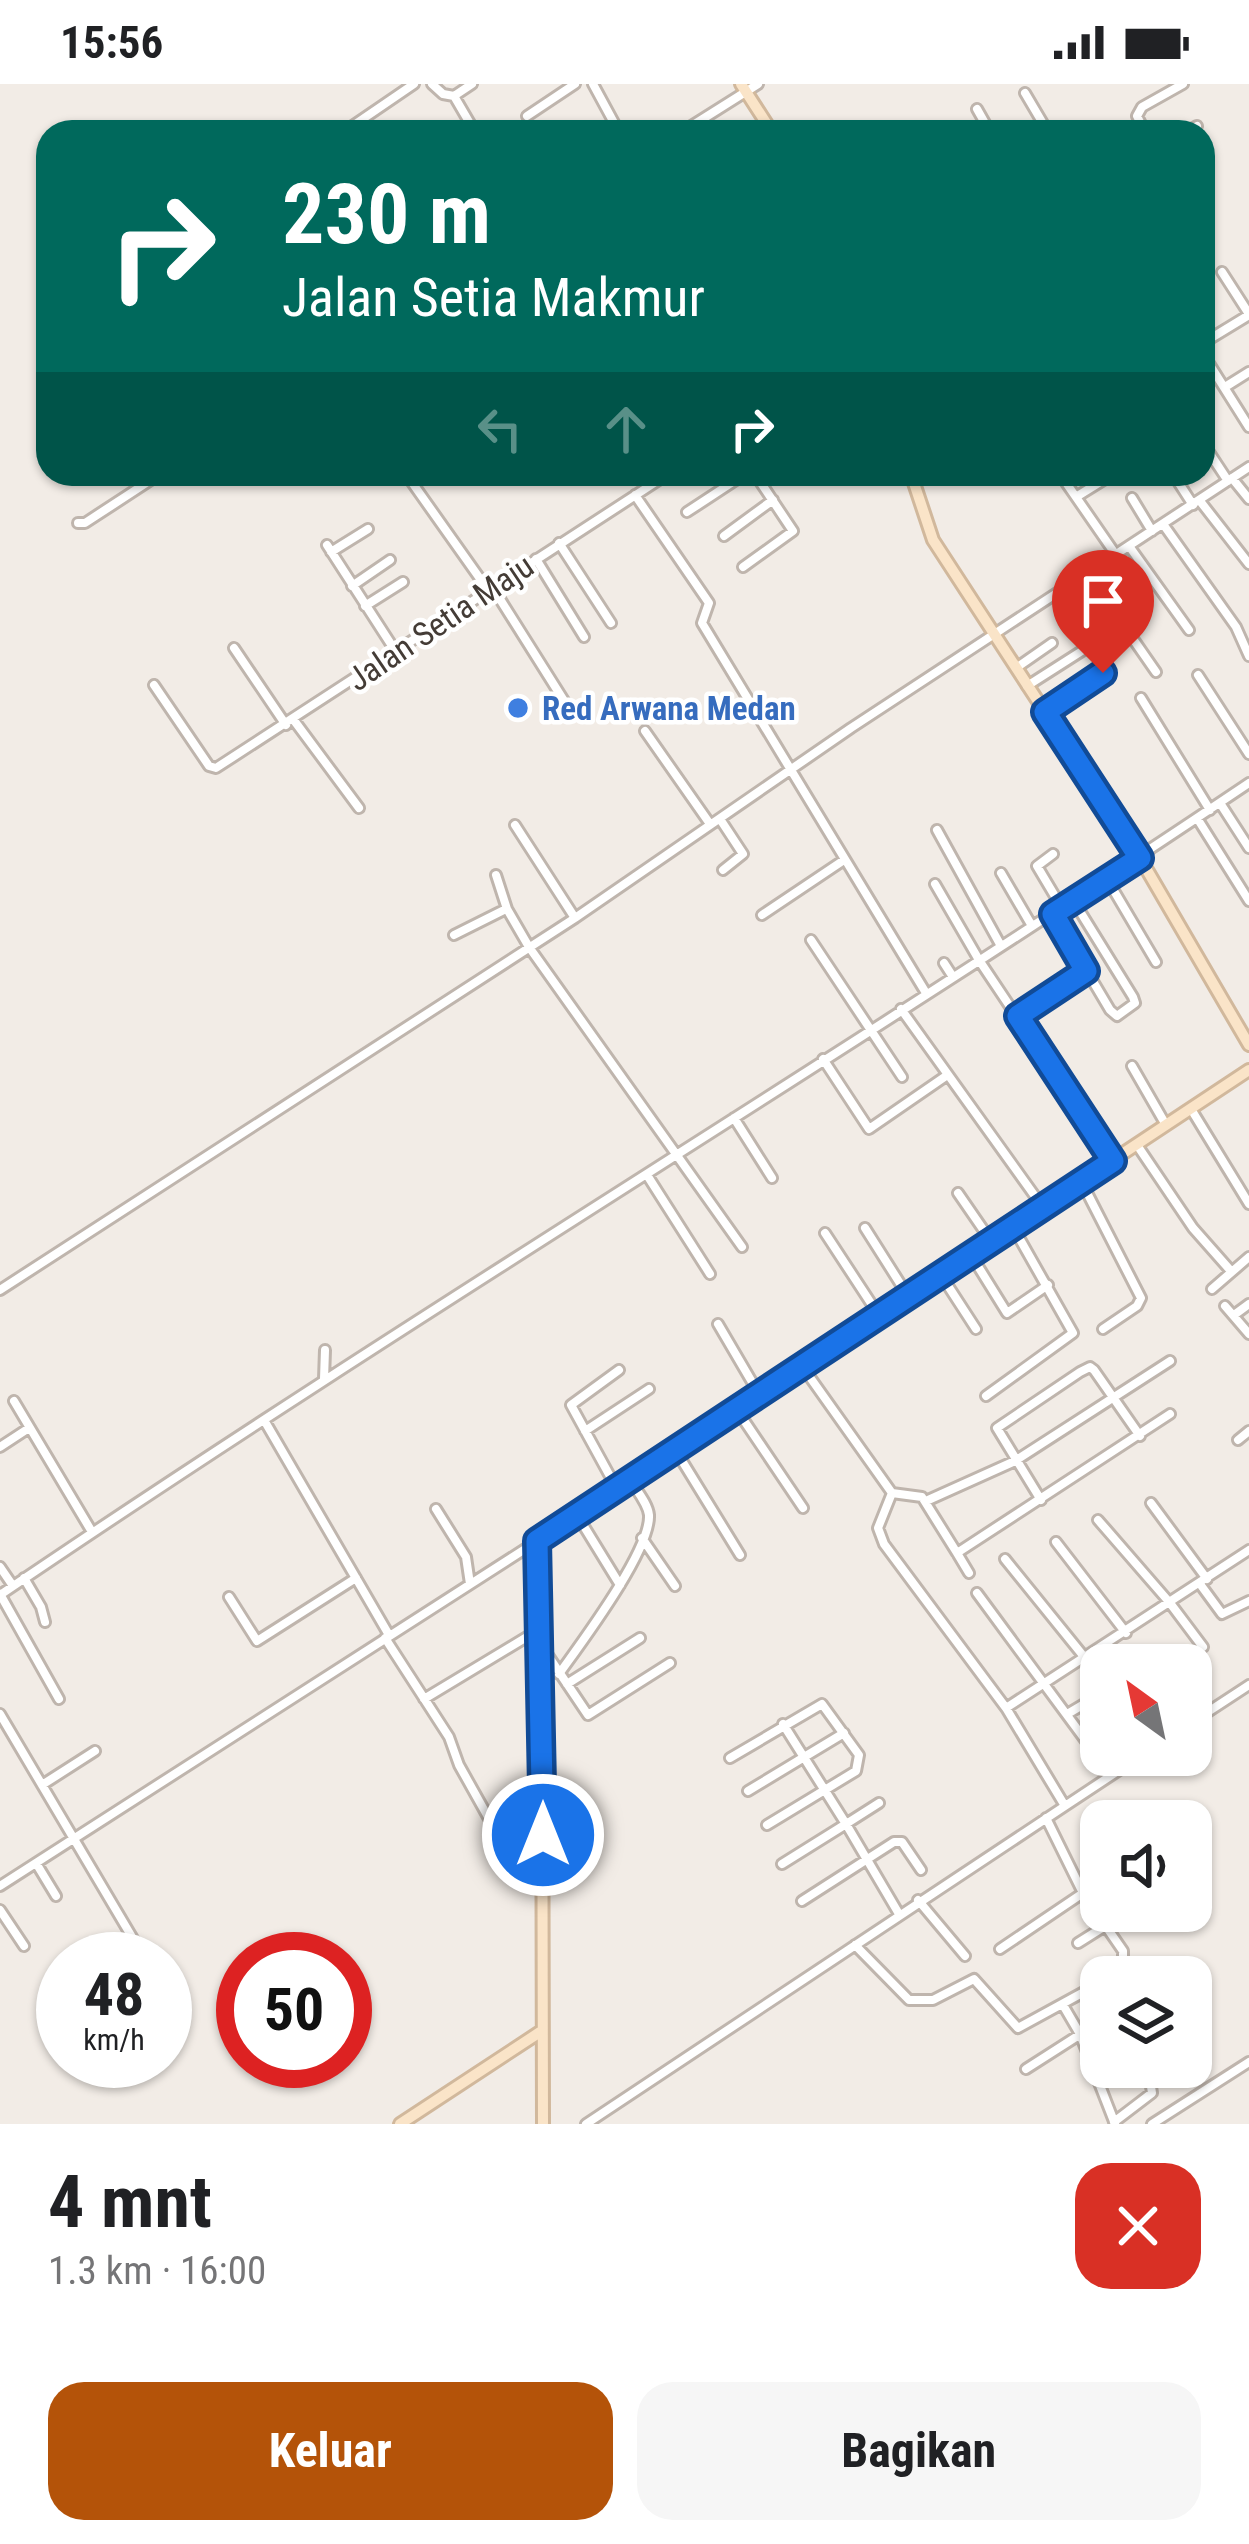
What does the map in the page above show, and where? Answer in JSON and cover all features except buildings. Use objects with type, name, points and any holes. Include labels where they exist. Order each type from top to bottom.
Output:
[{"type":"main road","points":[[744,88],[764,120]]},
{"type":"main road","points":[[915,486],[933,540],[1140,858],[1249,1046]]},
{"type":"main road","points":[[543,2124],[542,1628],[537,1541],[1249,1070]]},
{"type":"main road","points":[[400,2124],[540,2032]]},
{"type":"street","points":[[361,120],[413,84]]},
{"type":"street","points":[[432,84],[454,96],[469,120]]},
{"type":"street","points":[[454,96],[472,84]]},
{"type":"street","points":[[527,116],[575,84]]},
{"type":"street","points":[[593,84],[612,120]]},
{"type":"street","points":[[700,120],[744,88],[758,84]]},
{"type":"street","points":[[1139,120],[1142,107],[1184,84]]},
{"type":"street","points":[[1025,93],[1041,120]]},
{"type":"street","points":[[977,109],[983,120]]},
{"type":"street","points":[[1215,336],[1249,314],[1222,272]]},
{"type":"street","points":[[1215,372],[1249,427]]},
{"type":"street","points":[[1225,387],[1249,373]]},
{"type":"street","points":[[1215,459],[1249,499]]},
{"type":"street","points":[[0,1290],[575,918],[1249,467]]},
{"type":"street","points":[[78,523],[85,524],[142,486]]},
{"type":"street","points":[[415,486],[491,589],[566,704]]},
{"type":"street","name":"Jalan Setia Maju","points":[[154,685],[212,768],[226,764],[649,486]]},
{"type":"street","points":[[687,512],[727,486]]},
{"type":"street","points":[[743,567],[792,534],[763,486]]},
{"type":"street","points":[[1068,486],[1116,555]]},
{"type":"street","points":[[1076,497],[1094,486]]},
{"type":"street","points":[[1183,486],[1249,564]]},
{"type":"street","points":[[634,495],[710,603],[701,622],[926,993]]},
{"type":"street","points":[[1132,498],[1152,531]]},
{"type":"street","points":[[724,536],[773,500]]},
{"type":"street","points":[[1163,524],[1236,627],[1249,656]]},
{"type":"street","points":[[368,529],[329,549],[396,652]]},
{"type":"street","points":[[559,543],[611,623]]},
{"type":"street","points":[[1129,546],[1189,630]]},
{"type":"street","points":[[536,559],[584,637]]},
{"type":"street","points":[[352,586],[391,560]]},
{"type":"street","points":[[1088,574],[1156,673]]},
{"type":"street","points":[[365,606],[403,582]]},
{"type":"street","points":[[1016,668],[1052,644]]},
{"type":"street","points":[[234,648],[359,808]]},
{"type":"street","points":[[1027,686],[1085,649]]},
{"type":"street","points":[[1045,712],[1103,673]]},
{"type":"street","points":[[1198,675],[1249,754]]},
{"type":"street","points":[[1142,698],[1210,810]]},
{"type":"street","points":[[645,731],[710,824]]},
{"type":"street","points":[[59,1699],[0,1594],[1249,784]]},
{"type":"street","points":[[1220,802],[1249,848]]},
{"type":"street","points":[[720,818],[743,854],[723,870]]},
{"type":"street","points":[[1197,818],[1249,901]]},
{"type":"street","points":[[515,825],[575,918]]},
{"type":"street","points":[[937,830],[1001,946]]},
{"type":"street","points":[[1053,854],[1036,866],[1086,971],[1114,1014],[1124,1012],[1135,1003],[1073,900]]},
{"type":"street","points":[[762,915],[844,860]]},
{"type":"street","points":[[1001,873],[1032,926]]},
{"type":"street","points":[[496,875],[507,909],[529,947],[742,1247]]},
{"type":"street","points":[[1107,880],[1156,962]]},
{"type":"street","points":[[935,884],[1113,1161]]},
{"type":"street","points":[[454,935],[507,909]]},
{"type":"street","points":[[811,940],[902,1077]]},
{"type":"street","points":[[944,963],[953,977]]},
{"type":"street","points":[[1018,1016],[1086,971]]},
{"type":"street","points":[[901,1010],[1043,1208]]},
{"type":"street","points":[[824,1058],[869,1130],[946,1076]]},
{"type":"street","points":[[1132,1066],[1166,1125]]},
{"type":"street","points":[[1191,1109],[1249,1204]]},
{"type":"street","points":[[734,1118],[772,1178]]},
{"type":"street","points":[[1138,1145],[1193,1228],[1230,1270]]},
{"type":"street","points":[[647,1174],[710,1274]]},
{"type":"street","points":[[1081,1181],[1141,1299],[1103,1329]]},
{"type":"street","points":[[958,1193],[991,1241]]},
{"type":"street","points":[[986,1396],[1073,1334],[1013,1227]]},
{"type":"street","points":[[865,1228],[909,1298]]},
{"type":"street","points":[[825,1234],[880,1317]]},
{"type":"street","points":[[971,1255],[1007,1312],[1048,1286]]},
{"type":"street","points":[[1212,1289],[1249,1257]]},
{"type":"street","points":[[941,1276],[976,1330]]},
{"type":"street","points":[[1234,1315],[1249,1304]]},
{"type":"street","points":[[1225,1306],[1249,1334]]},
{"type":"street","points":[[718,1324],[760,1395]]},
{"type":"street","points":[[324,1380],[325,1350]]},
{"type":"street","points":[[926,1501],[1016,1461],[1170,1361]]},
{"type":"street","points":[[802,1366],[892,1492],[915,1494],[926,1501],[969,1573]]},
{"type":"street","points":[[618,1490],[571,1403],[619,1370]]},
{"type":"street","points":[[1041,1500],[999,1433],[1000,1424],[1080,1372],[1094,1370],[1140,1436]]},
{"type":"street","points":[[585,1431],[650,1389]]},
{"type":"street","points":[[14,1402],[92,1532]]},
{"type":"street","points":[[737,1410],[803,1508]]},
{"type":"street","points":[[957,1553],[1170,1414]]},
{"type":"street","points":[[264,1420],[449,1737],[459,1765],[506,1850],[511,1852],[543,1835]]},
{"type":"street","points":[[0,1447],[30,1428]]},
{"type":"street","points":[[1238,1440],[1249,1431]]},
{"type":"street","points":[[676,1451],[740,1555]]},
{"type":"street","points":[[559,1675],[620,1586],[642,1538],[648,1510],[631,1481]]},
{"type":"street","points":[[892,1492],[878,1528],[884,1544],[1006,1708],[1065,1806]]},
{"type":"street","points":[[1151,1503],[1224,1615],[1249,1601]]},
{"type":"street","points":[[436,1509],[466,1557],[470,1584]]},
{"type":"street","points":[[578,1515],[620,1586]]},
{"type":"street","points":[[1098,1520],[1201,1644]]},
{"type":"street","points":[[642,1538],[675,1586]]},
{"type":"street","points":[[1,1883],[537,1541]]},
{"type":"street","points":[[1056,1542],[1126,1633]]},
{"type":"street","points":[[1108,1644],[1249,1550]]},
{"type":"street","points":[[1005,1559],[1080,1646]]},
{"type":"street","points":[[0,1567],[13,1586]]},
{"type":"street","points":[[24,1578],[45,1622]]},
{"type":"street","points":[[229,1597],[257,1641],[356,1578]]},
{"type":"street","points":[[976,1593],[1080,1730]]},
{"type":"street","points":[[424,1700],[542,1628]]},
{"type":"street","points":[[567,1684],[640,1638]]},
{"type":"street","points":[[542,1647],[585,1713],[593,1714],[670,1663]]},
{"type":"street","points":[[1006,1708],[1080,1662]]},
{"type":"street","points":[[1212,1709],[1249,1685]]},
{"type":"street","points":[[730,1758],[822,1704],[859,1756],[860,1765],[766,1825]]},
{"type":"street","points":[[1069,1713],[1080,1706]]},
{"type":"street","points":[[0,1714],[129,1932]]},
{"type":"street","points":[[784,1724],[899,1914]]},
{"type":"street","points":[[748,1791],[844,1733]]},
{"type":"street","points":[[43,1785],[95,1751]]},
{"type":"street","points":[[586,2124],[1110,1776]]},
{"type":"street","points":[[782,1864],[878,1803]]},
{"type":"street","points":[[1046,1818],[1080,1887]]},
{"type":"street","points":[[802,1901],[899,1840],[921,1870]]},
{"type":"street","points":[[36,1864],[56,1896]]},
{"type":"street","points":[[1000,1949],[1080,1895]]},
{"type":"street","points":[[918,1900],[965,1956]]},
{"type":"street","points":[[0,1910],[24,1946]]},
{"type":"street","points":[[1078,1943],[1094,1932]]},
{"type":"street","points":[[855,1945],[909,2000],[933,2000],[974,1979],[1018,2028],[1080,1993]]},
{"type":"street","points":[[1026,2069],[1080,2034],[1062,2005]]},
{"type":"street","points":[[1152,2124],[1249,2062]]},
{"type":"street","points":[[1102,2088],[1114,2123],[1146,2100],[1153,2088]]},
{"type":"street","points":[[1146,2100],[1158,2114],[1166,2114]]},
{"type":"place","name":"Red Arwana Medan","points":[[518,708]]},
{"type":"route","points":[[543,1835],[537,1541],[1113,1161],[1018,1016],[1086,971],[1053,914],[1140,858],[1045,712],[1103,673]]}]
